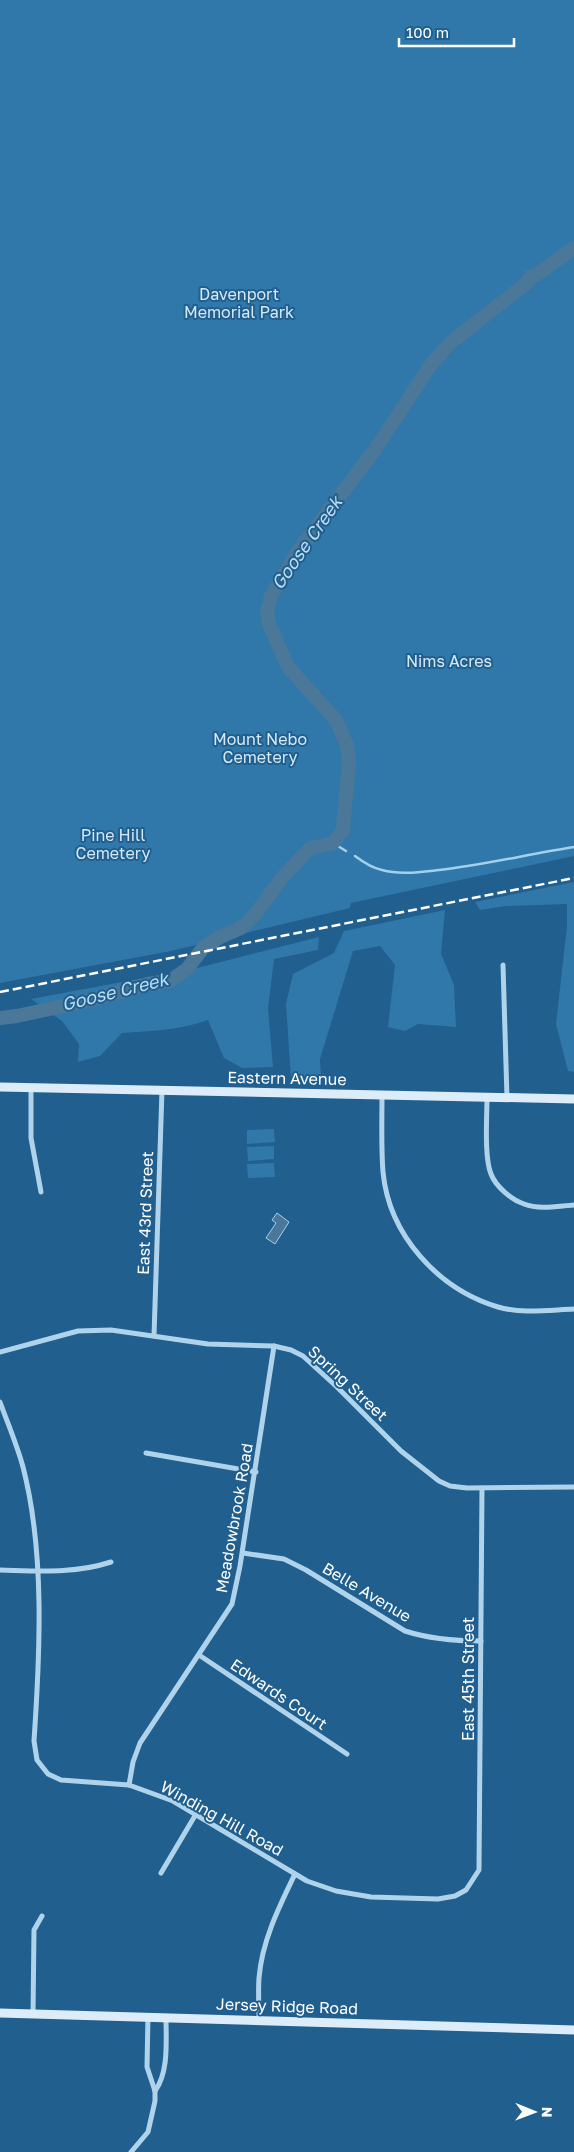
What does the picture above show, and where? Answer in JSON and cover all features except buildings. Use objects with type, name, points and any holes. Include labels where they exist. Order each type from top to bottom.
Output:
[{"type":"main road","name":"Eastern Avenue","points":[[0,1087],[574,1099]]},
{"type":"main road","name":"Jersey Ridge Road","points":[[0,2013],[574,2030]]},
{"type":"street","points":[[503,965],[507,1098]]},
{"type":"street","points":[[31,1087],[31,1138],[41,1192]]},
{"type":"street","name":"East 43rd Street","points":[[154,1336],[162,1090]]},
{"type":"street","points":[[382,1096],[383,1173],[394,1218],[412,1247],[435,1273],[464,1292],[497,1307],[519,1311],[574,1309]]},
{"type":"street","points":[[487,1098],[487,1147],[491,1174],[501,1188],[514,1199],[526,1205],[543,1207],[574,1205]]},
{"type":"street","name":"Spring Street","points":[[0,1352],[78,1331],[111,1330],[208,1344],[274,1346],[291,1350],[303,1356],[401,1451],[440,1481],[450,1486],[482,1488],[574,1487]]},
{"type":"street","name":"Meadowbrook Road","points":[[129,1785],[133,1762],[140,1743],[232,1604],[243,1552],[274,1346]]},
{"type":"street","name":"Winding Hill Road","points":[[0,1402],[24,1475],[36,1541],[36,1706],[34,1741],[37,1760],[48,1774],[60,1780],[129,1785],[173,1801],[307,1881],[336,1891],[371,1898],[438,1899],[455,1896],[466,1890],[472,1884],[479,1870]]},
{"type":"street","points":[[146,1453],[256,1472]]},
{"type":"street","name":"East 45th Street","points":[[479,1870],[482,1488]]},
{"type":"street","name":"Belle Avenue","points":[[243,1552],[284,1559],[306,1570],[405,1631],[422,1637],[444,1640],[481,1641]]},
{"type":"street","points":[[0,1570],[82,1570],[112,1562]]},
{"type":"street","name":"Edwards Court","points":[[198,1655],[347,1754]]},
{"type":"street","points":[[161,1873],[196,1814]]},
{"type":"street","points":[[259,2021],[259,1978],[264,1951],[272,1924],[295,1874]]},
{"type":"street","points":[[33,2014],[34,1930],[42,1916]]},
{"type":"street","points":[[148,2016],[147,2067],[155,2092]]},
{"type":"street","points":[[131,2152],[148,2132],[155,2092],[162,2076],[165,2058],[166,2018]]},
{"type":"green space","points":[[0,0],[574,0],[574,856],[351,903],[350,908],[171,951],[0,983]]},
{"type":"green space","points":[[574,882],[574,1072],[568,1071],[556,1024],[567,926],[567,904],[506,906],[480,910],[475,902]]},
{"type":"green space","points":[[445,910],[441,954],[454,985],[456,1027],[418,1024],[405,1031],[388,1027],[395,965],[380,946],[353,951],[320,1059],[321,1079],[291,1079],[286,1004],[293,974],[334,953],[344,931]]},
{"type":"green space","points":[[319,937],[318,950],[274,959],[268,1008],[273,1067],[242,1068],[224,1058],[208,1020],[176,1028],[122,1033],[100,1056],[78,1062],[79,1044],[62,1021],[31,999],[197,968]]},
{"type":"green space","points":[[274,1129],[275,1142],[247,1144],[247,1130]]},
{"type":"green space","points":[[274,1146],[274,1159],[248,1161],[247,1147]]},
{"type":"green space","points":[[274,1163],[275,1177],[248,1178],[247,1164]]},
{"type":"shaded area","points":[[277,1213],[289,1222],[275,1244],[266,1238],[276,1223],[272,1220]]},
{"type":"waterway","name":"Goose Creek","points":[[0,1018],[91,1000],[148,984],[170,981],[187,969],[203,948],[220,937],[241,928],[254,916],[281,879],[306,852],[311,848],[333,843],[343,830],[349,761],[347,745],[336,720],[288,667],[269,624],[267,612],[271,596],[298,551],[374,451],[430,366],[450,343],[528,282],[531,276],[536,275],[574,248]]},
{"type":"waterway","points":[[333,843],[346,851]]},
{"type":"waterway","points":[[355,856],[378,869],[389,872],[410,873],[473,865],[574,847]]},
{"type":"railway","points":[[0,992],[574,878]]},
{"type":"park label","name":"Davenport Memorial Park","points":[[239,303]]},
{"type":"park label","name":"Nims Acres","points":[[449,661]]},
{"type":"park label","name":"Mount Nebo Cemetery","points":[[260,748]]},
{"type":"park label","name":"Pine Hill Cemetery","points":[[113,844]]}]
